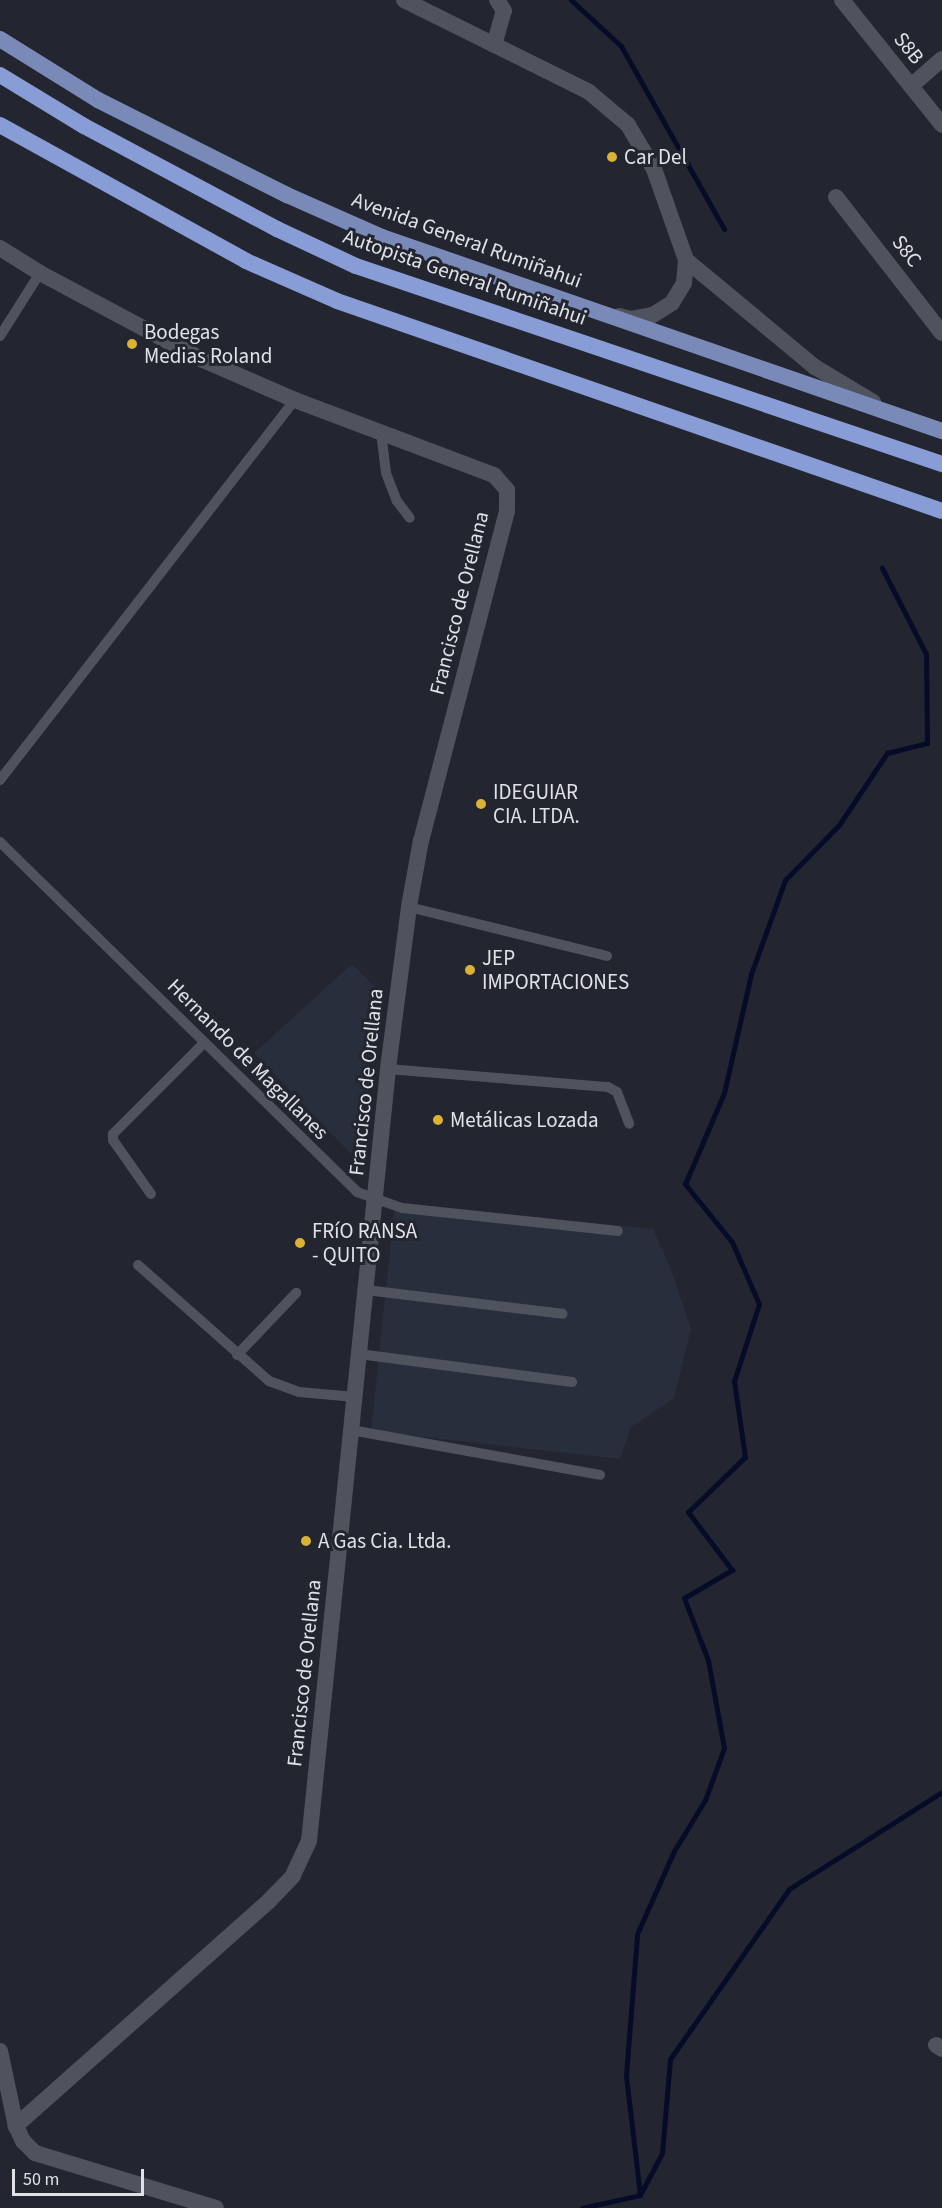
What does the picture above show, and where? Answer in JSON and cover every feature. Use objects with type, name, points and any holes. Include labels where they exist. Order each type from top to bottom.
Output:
[{"type":"highway","name":"Autopista General Rumiñahui","points":[[0,75],[84,126],[277,229],[356,266],[942,464]]},
{"type":"highway","points":[[0,125],[246,261],[336,301],[942,511]]},
{"type":"main road","name":"Avenida General Rumiñahui","points":[[0,39],[98,100],[287,195],[382,237],[942,431]]},
{"type":"street","points":[[404,0],[589,92],[628,125],[654,168],[686,260],[684,283],[672,303],[653,315],[631,319],[609,314]]},
{"type":"street","points":[[494,45],[504,10],[497,0]]},
{"type":"street","name":"S8B","points":[[842,0],[942,125]]},
{"type":"street","points":[[911,86],[942,59]]},
{"type":"street","name":"S8C","points":[[836,197],[942,333]]},
{"type":"street","name":"Francisco de Orellana","points":[[0,248],[40,273],[165,342],[295,400],[495,475],[507,490],[507,511],[422,840],[409,907],[388,1070],[309,1841],[293,1876],[16,2126]]},
{"type":"street","points":[[686,260],[815,367],[861,396],[912,422]]},
{"type":"street","points":[[0,2050],[16,2126],[23,2141],[35,2152],[216,2208]]},
{"type":"lane","points":[[0,336],[40,273]]},
{"type":"lane","points":[[0,780],[295,400]]},
{"type":"lane","points":[[381,432],[386,474],[397,501],[410,518]]},
{"type":"lane","name":"Hernando de Magallanes","points":[[0,842],[357,1192],[402,1208],[618,1231]]},
{"type":"lane","points":[[409,907],[607,956]]},
{"type":"lane","points":[[151,1194],[113,1140],[113,1134],[204,1043]]},
{"type":"lane","points":[[388,1070],[608,1087],[617,1092],[629,1124]]},
{"type":"lane","points":[[138,1265],[269,1381],[299,1392],[355,1397]]},
{"type":"lane","points":[[366,1290],[562,1314]]},
{"type":"lane","points":[[237,1355],[296,1293]]},
{"type":"lane","points":[[359,1354],[572,1382]]},
{"type":"lane","points":[[351,1430],[600,1475]]},
{"type":"shaded area","points":[[352,964],[379,991],[357,1160],[254,1053]]},
{"type":"shaded area","points":[[395,1202],[653,1229],[670,1267],[691,1329],[674,1398],[631,1427],[620,1459],[371,1431]]},
{"type":"waterway","points":[[571,0],[621,46],[724,229]]},
{"type":"waterway","points":[[640,2195],[626,2075],[637,1934],[674,1851],[705,1800],[724,1748],[708,1660],[684,1598],[732,1570],[688,1512],[745,1457],[734,1381],[759,1304],[732,1242],[685,1184],[724,1093],[751,974],[785,880],[839,825],[887,753],[927,743],[926,654],[882,568]]},
{"type":"waterway","points":[[582,2208],[640,2195],[662,2153],[670,2059],[789,1889],[942,1792]]},
{"type":"place","name":"Car Del","points":[[612,157]]},
{"type":"place","name":"Bodegas Medias Roland","points":[[132,344]]},
{"type":"place","name":"IDEGUIAR CIA. LTDA.","points":[[481,804]]},
{"type":"place","name":"JEP IMPORTACIONES","points":[[470,970]]},
{"type":"place","name":"Metálicas Lozada","points":[[438,1120]]},
{"type":"place","name":"FRíO RANSA - QUITO","points":[[300,1243]]},
{"type":"place","name":"A Gas Cia. Ltda.","points":[[306,1541]]}]
